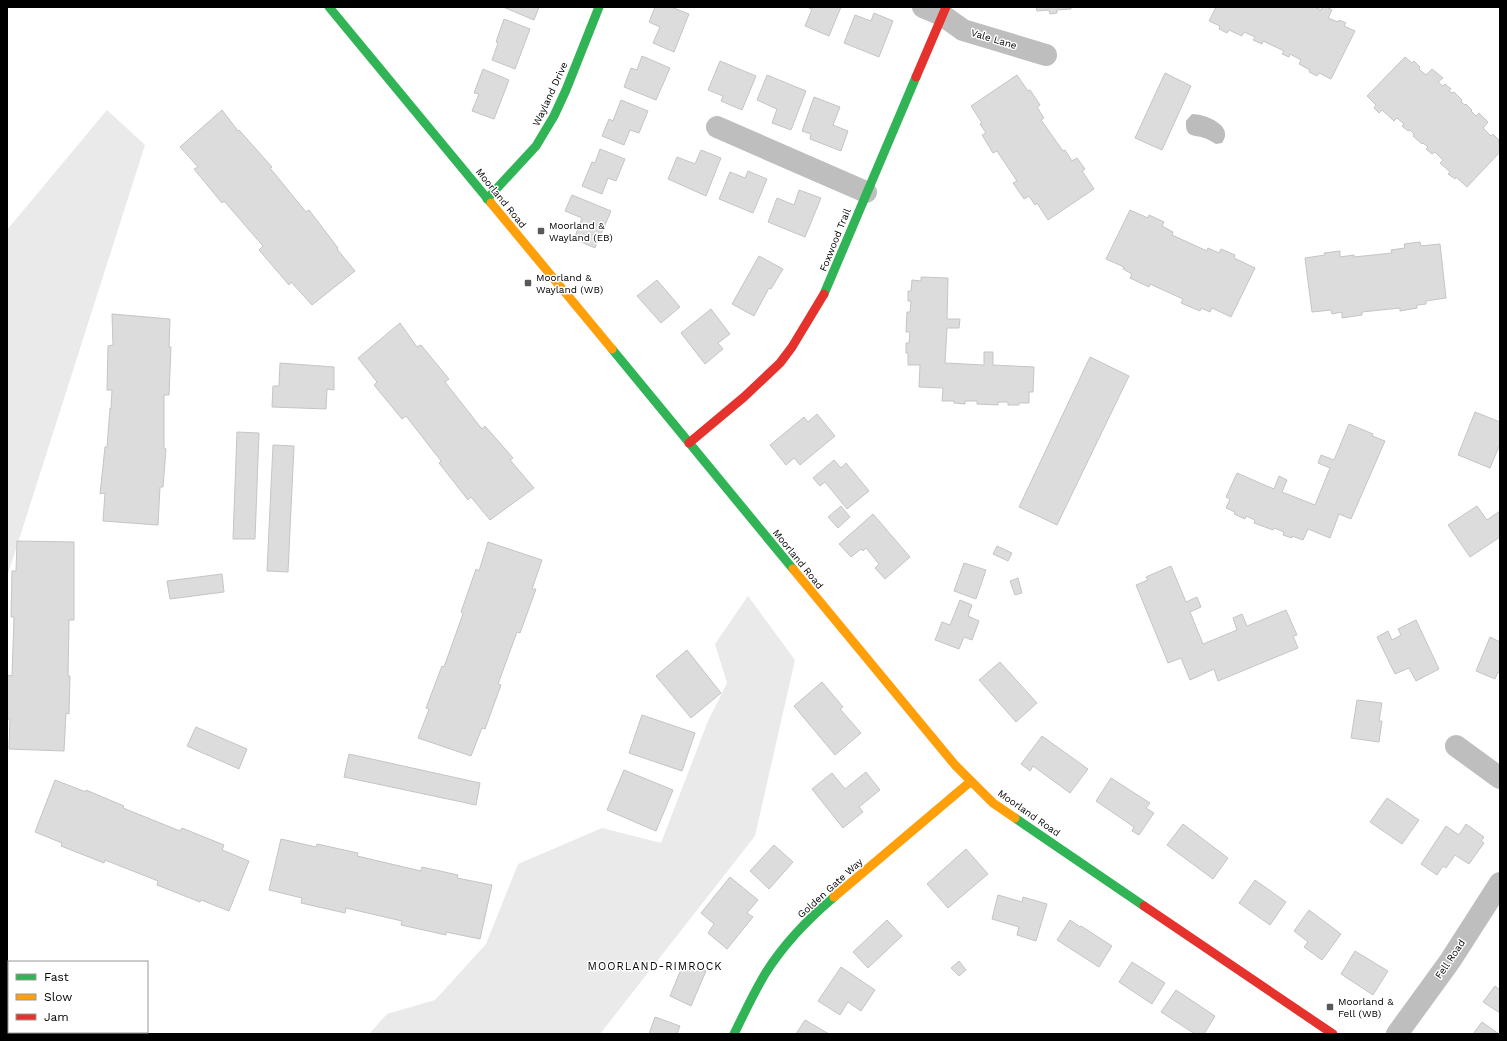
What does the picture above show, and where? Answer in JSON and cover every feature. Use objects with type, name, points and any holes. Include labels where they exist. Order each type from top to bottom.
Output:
[{"type":"street","name":"Moorland Road","points":[[330,7],[868,661],[970,782],[993,803],[1333,1034]]},
{"type":"street","name":"Wayland Drive","points":[[488,199],[536,146],[554,116],[599,7]]},
{"type":"street","name":"Vale Lane","points":[[937,10],[963,30],[1046,55]]},
{"type":"street","name":"Foxwood Trail","points":[[689,443],[744,397],[780,363],[792,347],[822,299],[866,192],[937,10]]},
{"type":"street","points":[[717,127],[866,192]]},
{"type":"street","points":[[1456,746],[1500,778]]},
{"type":"street","name":"Golden Gate Way","points":[[734,1034],[750,1000],[766,973],[792,938],[828,902],[970,782]]},
{"type":"street","name":"Fell Road","points":[[1397,1034],[1450,961],[1500,883]]},
{"type":"shaded area","points":[[107,110],[145,145],[7,577],[7,230]]},
{"type":"shaded area","points":[[1192,114],[1204,116],[1222,126],[1225,131],[1225,137],[1222,143],[1216,144],[1206,138],[1191,135],[1187,131],[1186,121]]},
{"type":"shaded area","points":[[748,596],[795,660],[755,836],[600,1034],[369,1034],[387,1014],[435,1000],[486,944],[518,864],[602,828],[661,843],[708,721],[727,683],[715,644]]},
{"type":"shaded area","points":[[8,1004],[8,1033],[132,1034],[7,1034]]},
{"type":"building","points":[[503,7],[539,7],[534,20]]},
{"type":"building","points":[[655,7],[671,7],[689,14],[674,52],[653,43],[660,27],[649,22]]},
{"type":"building","points":[[807,7],[841,7],[829,36],[805,26],[812,9]]},
{"type":"building","points":[[1036,7],[1071,7],[1071,9],[1057,10],[1057,13],[1050,14],[1049,10],[1037,11]]},
{"type":"building","points":[[1216,7],[1315,7],[1321,10],[1322,7],[1327,7],[1332,10],[1328,18],[1346,23],[1344,26],[1355,31],[1331,79],[1319,73],[1317,76],[1309,72],[1310,70],[1299,64],[1301,60],[1290,54],[1289,57],[1282,54],[1284,51],[1263,41],[1262,44],[1253,40],[1255,37],[1244,32],[1242,36],[1229,30],[1227,33],[1219,29],[1220,26],[1209,21]]},
{"type":"building","points":[[874,13],[893,21],[879,57],[844,43],[855,15],[871,21]]},
{"type":"building","points":[[504,19],[530,29],[515,69],[492,60],[498,43],[496,42]]},
{"type":"building","points":[[642,56],[670,68],[656,100],[624,87],[631,68],[637,70]]},
{"type":"building","points":[[1405,57],[1412,63],[1414,61],[1420,67],[1419,69],[1426,75],[1432,69],[1443,78],[1438,82],[1443,86],[1445,84],[1451,89],[1449,91],[1452,93],[1454,92],[1462,100],[1461,102],[1465,105],[1466,104],[1476,116],[1479,113],[1488,122],[1483,128],[1491,136],[1493,134],[1499,140],[1500,152],[1467,187],[1456,177],[1455,179],[1448,174],[1450,172],[1440,163],[1443,160],[1435,152],[1432,154],[1426,149],[1428,147],[1413,136],[1414,134],[1410,130],[1408,131],[1402,126],[1404,124],[1397,118],[1394,121],[1382,110],[1379,113],[1374,108],[1376,105],[1367,96]]},
{"type":"building","points":[[720,61],[756,76],[742,110],[721,101],[723,96],[708,90]]},
{"type":"building","points":[[483,69],[509,80],[494,119],[472,111],[479,94],[474,93]]},
{"type":"building","points":[[1165,73],[1191,86],[1162,150],[1135,138]]},
{"type":"building","points":[[767,75],[806,91],[791,130],[772,123],[777,109],[757,100]]},
{"type":"building","points":[[1017,75],[1040,105],[1037,107],[1044,118],[1041,120],[1072,161],[1077,158],[1085,169],[1082,171],[1094,189],[1048,220],[1037,203],[1035,205],[1029,196],[1024,199],[1013,183],[1017,181],[997,151],[993,153],[982,135],[986,133],[980,124],[982,123],[971,106]]},
{"type":"building","points":[[814,97],[840,107],[833,125],[848,131],[841,151],[810,139],[811,134],[802,131]]},
{"type":"building","points":[[621,100],[648,111],[639,133],[630,130],[624,145],[602,136],[609,119],[613,121]]},
{"type":"building","points":[[222,110],[238,131],[239,130],[272,167],[270,168],[306,212],[309,210],[355,271],[312,305],[291,282],[289,285],[259,250],[263,246],[224,201],[222,203],[194,169],[198,167],[180,147]]},
{"type":"building","points":[[600,149],[625,159],[616,181],[608,178],[602,194],[582,186],[592,162],[595,163]]},
{"type":"building","points":[[701,150],[721,158],[706,196],[668,179],[677,157],[695,164]]},
{"type":"building","points":[[748,171],[767,179],[753,213],[719,199],[730,172],[745,178]]},
{"type":"building","points":[[799,190],[821,198],[805,237],[768,222],[777,198],[794,205]]},
{"type":"building","points":[[572,195],[611,211],[595,248],[574,239],[582,218],[565,211]]},
{"type":"building","points":[[1130,210],[1148,218],[1149,215],[1164,222],[1162,226],[1173,232],[1172,235],[1207,251],[1208,248],[1219,253],[1221,249],[1235,255],[1234,258],[1255,268],[1231,317],[1212,308],[1210,312],[1201,308],[1200,311],[1181,303],[1183,299],[1150,284],[1149,287],[1130,278],[1132,274],[1123,269],[1124,267],[1106,259]]},
{"type":"building","points":[[1420,242],[1421,246],[1440,244],[1446,298],[1426,301],[1426,304],[1417,305],[1417,308],[1400,311],[1400,308],[1362,312],[1362,315],[1342,318],[1342,312],[1332,314],[1331,310],[1312,312],[1305,258],[1340,251],[1340,257],[1392,253],[1391,250],[1405,248],[1404,244]]},
{"type":"building","points":[[759,256],[783,269],[771,289],[769,288],[754,316],[732,304]]},
{"type":"building","points":[[921,277],[948,278],[947,319],[960,319],[959,328],[947,328],[945,363],[984,365],[984,352],[993,352],[993,365],[1034,367],[1033,392],[1029,392],[1029,403],[1008,405],[1008,402],[998,402],[998,405],[977,404],[977,401],[965,401],[965,404],[954,403],[954,401],[942,401],[943,388],[919,387],[920,365],[908,365],[906,343],[909,343],[910,332],[906,332],[907,312],[910,312],[911,301],[908,301],[908,291],[911,291],[912,280],[921,281]]},
{"type":"building","points":[[657,280],[680,307],[661,323],[637,296]]},
{"type":"building","points":[[711,309],[730,334],[718,343],[723,349],[705,364],[681,333]]},
{"type":"building","points":[[112,314],[170,319],[169,347],[171,347],[169,395],[164,395],[164,448],[166,449],[163,487],[160,487],[158,525],[103,521],[105,493],[100,494],[105,447],[107,447],[110,408],[111,409],[112,390],[107,390],[108,346],[113,345]]},
{"type":"building","points":[[400,323],[417,347],[421,345],[449,379],[445,382],[482,429],[485,426],[513,458],[510,460],[534,488],[490,520],[471,497],[468,500],[439,463],[441,461],[406,416],[402,419],[374,385],[377,382],[358,358]]},
{"type":"building","points":[[1090,357],[1129,376],[1057,525],[1019,507]]},
{"type":"building","points":[[280,363],[334,367],[334,390],[327,389],[326,409],[272,407],[273,386],[279,386]]},
{"type":"building","points":[[1475,412],[1500,422],[1500,444],[1490,468],[1458,455]]},
{"type":"building","points":[[817,414],[835,436],[800,465],[794,458],[786,465],[770,445],[804,417],[808,422]]},
{"type":"building","points":[[1349,424],[1373,434],[1372,436],[1385,441],[1351,519],[1339,514],[1330,538],[1308,529],[1303,540],[1292,536],[1292,538],[1283,535],[1284,532],[1274,528],[1273,530],[1254,523],[1255,520],[1246,516],[1245,519],[1234,514],[1235,512],[1226,508],[1230,499],[1226,497],[1237,473],[1274,489],[1279,476],[1287,480],[1282,492],[1315,505],[1330,468],[1318,463],[1321,455],[1334,460]]},
{"type":"building","points":[[237,432],[259,433],[255,539],[233,539]]},
{"type":"building","points":[[273,445],[294,446],[288,572],[267,571]]},
{"type":"building","points":[[834,460],[841,468],[846,463],[869,491],[847,509],[825,482],[820,486],[813,478]]},
{"type":"building","points":[[841,506],[850,517],[838,528],[828,517]]},
{"type":"building","points":[[1477,506],[1487,520],[1500,511],[1500,537],[1470,557],[1448,525]]},
{"type":"building","points":[[873,514],[910,557],[885,579],[875,568],[879,564],[866,548],[863,551],[861,549],[851,557],[839,544]]},
{"type":"building","points":[[17,541],[74,542],[74,620],[69,620],[69,714],[66,713],[64,751],[9,749],[10,719],[7,719],[7,675],[12,676],[14,617],[11,617],[12,571],[16,571]]},
{"type":"building","points":[[488,542],[542,560],[532,589],[536,589],[520,633],[517,632],[498,684],[501,685],[485,729],[482,728],[471,756],[418,738],[429,709],[426,708],[442,666],[444,667],[463,614],[461,612],[476,569],[479,571]]},
{"type":"building","points":[[997,546],[1012,553],[1008,561],[993,554]]},
{"type":"building","points":[[964,563],[986,570],[976,599],[954,591]]},
{"type":"building","points":[[1171,566],[1186,602],[1197,597],[1201,607],[1190,612],[1203,644],[1237,630],[1233,618],[1242,614],[1247,626],[1286,610],[1297,635],[1293,636],[1298,648],[1218,681],[1214,669],[1190,680],[1181,658],[1168,663],[1136,585],[1148,580],[1146,577]]},
{"type":"building","points":[[222,574],[224,592],[170,599],[167,581]]},
{"type":"building","points":[[1018,578],[1022,593],[1015,595],[1010,581]]},
{"type":"building","points":[[960,600],[972,605],[968,616],[979,621],[972,640],[964,637],[959,649],[935,640],[942,622],[950,625]]},
{"type":"building","points":[[1416,620],[1439,669],[1416,681],[1409,668],[1395,674],[1377,637],[1388,631],[1392,640],[1401,635],[1398,629]]},
{"type":"building","points":[[1490,637],[1500,642],[1500,673],[1498,672],[1495,679],[1476,671]]},
{"type":"building","points":[[687,650],[721,693],[691,718],[656,676]]},
{"type":"building","points":[[1000,662],[1037,703],[1016,722],[979,680]]},
{"type":"building","points":[[822,682],[843,707],[840,709],[861,733],[835,755],[794,706]]},
{"type":"building","points":[[1357,700],[1382,703],[1379,721],[1382,721],[1379,742],[1351,738]]},
{"type":"building","points":[[642,715],[695,733],[682,771],[629,753]]},
{"type":"building","points":[[196,727],[247,749],[239,769],[187,746]]},
{"type":"building","points":[[1042,736],[1088,769],[1070,793],[1033,766],[1030,771],[1021,764]]},
{"type":"building","points":[[349,754],[480,783],[476,805],[344,777]]},
{"type":"building","points":[[624,770],[673,790],[656,831],[607,810]]},
{"type":"building","points":[[866,772],[880,790],[859,807],[863,812],[843,828],[812,789],[832,773],[845,789]]},
{"type":"building","points":[[1111,778],[1150,803],[1146,808],[1154,813],[1139,835],[1132,831],[1134,827],[1096,801]]},
{"type":"building","points":[[55,780],[86,792],[86,790],[124,806],[123,808],[180,831],[182,828],[224,845],[222,850],[249,861],[229,911],[201,900],[200,902],[157,885],[158,881],[105,860],[104,863],[61,846],[62,843],[35,832]]},
{"type":"building","points":[[1387,798],[1419,820],[1402,844],[1370,822]]},
{"type":"building","points":[[1183,824],[1228,858],[1213,879],[1167,845]]},
{"type":"building","points":[[1466,824],[1484,837],[1481,841],[1484,843],[1469,864],[1455,855],[1446,868],[1443,866],[1437,875],[1421,864],[1446,826],[1459,835]]},
{"type":"building","points":[[281,839],[316,847],[317,844],[358,853],[357,856],[421,871],[422,867],[458,875],[457,878],[492,885],[480,939],[446,932],[446,935],[401,925],[402,921],[346,908],[345,913],[301,903],[302,898],[269,890]]},
{"type":"building","points":[[774,845],[793,862],[769,889],[750,871]]},
{"type":"building","points":[[966,849],[988,874],[948,908],[927,884]]},
{"type":"building","points":[[730,877],[758,900],[747,913],[753,917],[727,949],[708,933],[714,924],[701,913]]},
{"type":"building","points":[[1255,880],[1286,902],[1270,925],[1239,903]]},
{"type":"building","points":[[998,895],[1022,902],[1023,897],[1047,904],[1036,941],[1017,935],[1019,927],[992,919]]},
{"type":"building","points":[[1309,910],[1341,934],[1322,960],[1304,947],[1308,942],[1294,931]]},
{"type":"building","points":[[887,920],[902,936],[868,968],[853,952]]},
{"type":"building","points":[[1070,920],[1112,946],[1099,967],[1057,940]]},
{"type":"building","points":[[1355,951],[1388,971],[1373,995],[1341,974]]},
{"type":"building","points":[[959,961],[966,970],[959,976],[951,968]]},
{"type":"building","points":[[684,962],[706,971],[691,1006],[670,996]]},
{"type":"building","points":[[1132,962],[1165,983],[1152,1004],[1119,982]]},
{"type":"building","points":[[841,967],[875,990],[861,1011],[848,1002],[840,1015],[818,1001]]},
{"type":"building","points":[[1495,986],[1500,990],[1500,1013],[1483,1002]]},
{"type":"building","points":[[1176,990],[1215,1016],[1204,1034],[1195,1034],[1161,1012]]},
{"type":"building","points":[[655,1017],[680,1026],[677,1034],[649,1034]]},
{"type":"building","points":[[805,1020],[829,1034],[796,1034]]},
{"type":"building","points":[[1482,1022],[1499,1034],[1473,1034]]},
{"type":"traffic: fast","points":[[329,7],[491,203]]},
{"type":"traffic: fast","points":[[487,199],[536,146],[554,116],[599,7]]},
{"type":"traffic: fast","points":[[824,294],[916,77]]},
{"type":"traffic: fast","points":[[612,349],[793,569]]},
{"type":"traffic: fast","points":[[1015,818],[1144,906]]},
{"type":"traffic: fast","points":[[734,1034],[756,989],[772,963],[796,933],[834,897]]},
{"type":"traffic: slow","points":[[491,203],[612,349]]},
{"type":"traffic: slow","points":[[793,569],[955,765],[993,803],[1015,818]]},
{"type":"traffic: slow","points":[[834,897],[970,782]]},
{"type":"traffic: jam","points":[[916,77],[946,7]]},
{"type":"traffic: jam","points":[[689,443],[744,397],[780,363],[792,347],[824,294]]},
{"type":"traffic: jam","points":[[1144,906],[1333,1034]]},
{"type":"place","name":"Moorland & Wayland (EB)","points":[[541,231]]},
{"type":"place","name":"Moorland & Wayland (WB)","points":[[528,283]]},
{"type":"place","name":"Moorland & Fell (WB)","points":[[1330,1007]]},
{"type":"district","name":"MOORLAND-RIMROCK","points":[[655,966]]}]
